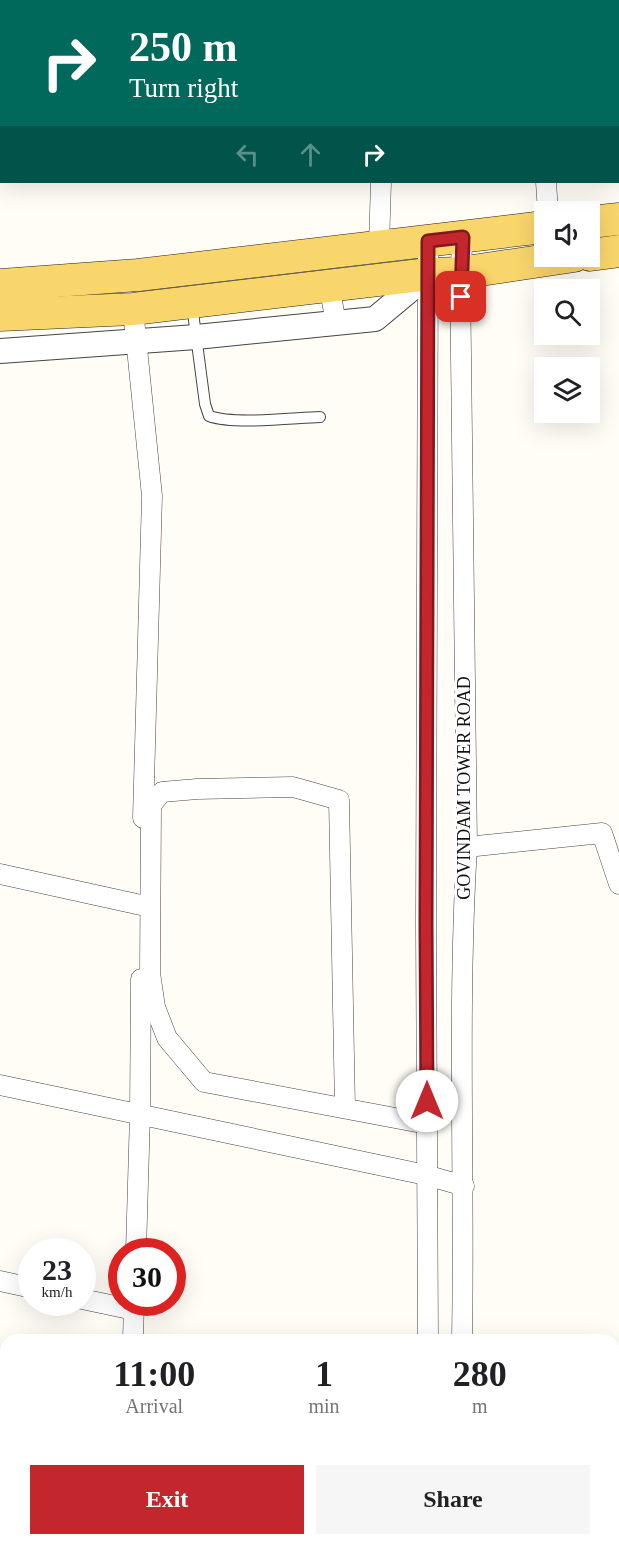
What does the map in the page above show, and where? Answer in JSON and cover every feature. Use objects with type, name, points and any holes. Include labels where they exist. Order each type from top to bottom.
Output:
[{"type":"main road","points":[[600,221],[619,219]]},
{"type":"main road","points":[[0,315],[133,309],[189,285],[379,246],[534,228]]},
{"type":"main road","points":[[600,254],[619,251]]},
{"type":"main road","points":[[0,285],[329,285],[429,274],[460,273],[534,262]]},
{"type":"street","points":[[379,246],[381,183]]},
{"type":"street","points":[[546,183],[547,201]]},
{"type":"street","name":"GOVINDAM TOWER ROAD","points":[[462,1334],[463,924],[467,848],[460,273],[463,237]]},
{"type":"street","name":"GOVINDAM TOWER ROAD","points":[[428,241],[426,915],[428,1334]]},
{"type":"street","points":[[0,351],[196,337],[375,319],[429,274]]},
{"type":"street","points":[[329,285],[336,323]]},
{"type":"street","points":[[133,309],[152,496],[141,905],[140,1114],[136,1238]]},
{"type":"street","points":[[345,1108],[339,800],[292,787],[162,792],[151,805],[150,973],[155,1007],[167,1038],[204,1082],[427,1124]]},
{"type":"street","points":[[467,848],[611,832],[619,885]]},
{"type":"street","points":[[0,874],[141,905]]},
{"type":"street","points":[[0,1085],[426,1175],[464,1186]]},
{"type":"street","points":[[0,1281],[18,1285]]},
{"type":"street","points":[[133,1334],[134,1316]]},
{"type":"lane","points":[[189,285],[204,404],[209,416],[220,420],[320,417]]},
{"type":"route","points":[[427,1101],[428,241],[463,237],[461,297]]}]
